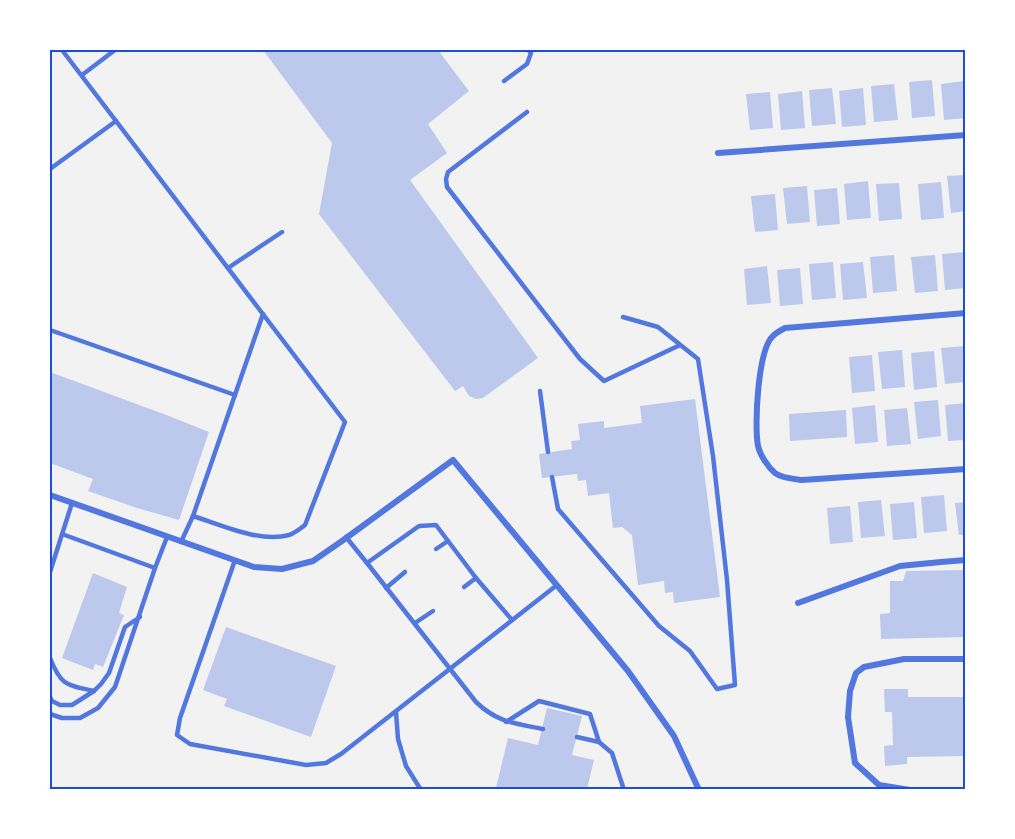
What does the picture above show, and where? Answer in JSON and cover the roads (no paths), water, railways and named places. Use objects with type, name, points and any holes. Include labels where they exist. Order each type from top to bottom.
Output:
[{"type":"street","points":[[718,153],[966,135]]},
{"type":"street","points":[[966,313],[785,328],[772,336],[764,355],[759,382],[757,416],[758,447],[767,465],[777,475],[802,480],[966,469]]},
{"type":"street","points":[[50,495],[254,567],[282,569],[313,561],[453,459],[628,671],[675,736],[699,789]]},
{"type":"street","points":[[798,603],[900,567],[966,561]]},
{"type":"street","points":[[910,789],[879,785],[855,763],[848,717],[850,692],[856,673],[864,667],[904,659],[966,659]]},
{"type":"lane","points":[[62,50],[345,422],[305,525],[291,535],[258,537],[193,516]]},
{"type":"lane","points":[[82,75],[115,50]]},
{"type":"lane","points":[[504,81],[527,64],[531,53],[528,50]]},
{"type":"lane","points":[[527,112],[448,172],[447,187],[580,359],[604,381],[680,345]]},
{"type":"lane","points":[[50,169],[116,121]]},
{"type":"lane","points":[[228,268],[282,232]]},
{"type":"lane","points":[[181,542],[193,516],[263,314]]},
{"type":"lane","points":[[552,477],[558,509],[658,626],[690,651],[717,689],[735,685],[728,580],[713,456],[698,359],[658,327],[623,316]]},
{"type":"lane","points":[[50,330],[235,395]]},
{"type":"lane","points":[[540,391],[548,452]]},
{"type":"lane","points":[[50,572],[72,503]]},
{"type":"lane","points":[[367,563],[419,526],[436,525],[476,578],[512,620]]},
{"type":"lane","points":[[62,534],[155,568]]},
{"type":"lane","points":[[50,714],[62,718],[80,718],[99,708],[116,687],[167,537]]},
{"type":"lane","points":[[346,537],[482,708],[506,722],[543,729]]},
{"type":"lane","points":[[436,549],[448,541]]},
{"type":"lane","points":[[235,560],[180,718],[177,735],[190,744],[306,765],[326,763],[341,754],[557,585]]},
{"type":"lane","points":[[386,588],[405,572]]},
{"type":"lane","points":[[464,587],[476,578]]},
{"type":"lane","points":[[415,623],[433,611]]},
{"type":"lane","points":[[50,698],[60,705],[72,705],[94,691],[109,674],[125,627],[140,617]]},
{"type":"lane","points":[[50,658],[56,674],[63,682],[94,691]]},
{"type":"lane","points":[[506,722],[539,701],[590,714],[599,742]]},
{"type":"lane","points":[[396,712],[398,739],[406,766],[421,789]]},
{"type":"lane","points":[[577,737],[599,742],[612,753],[624,789]]}]
